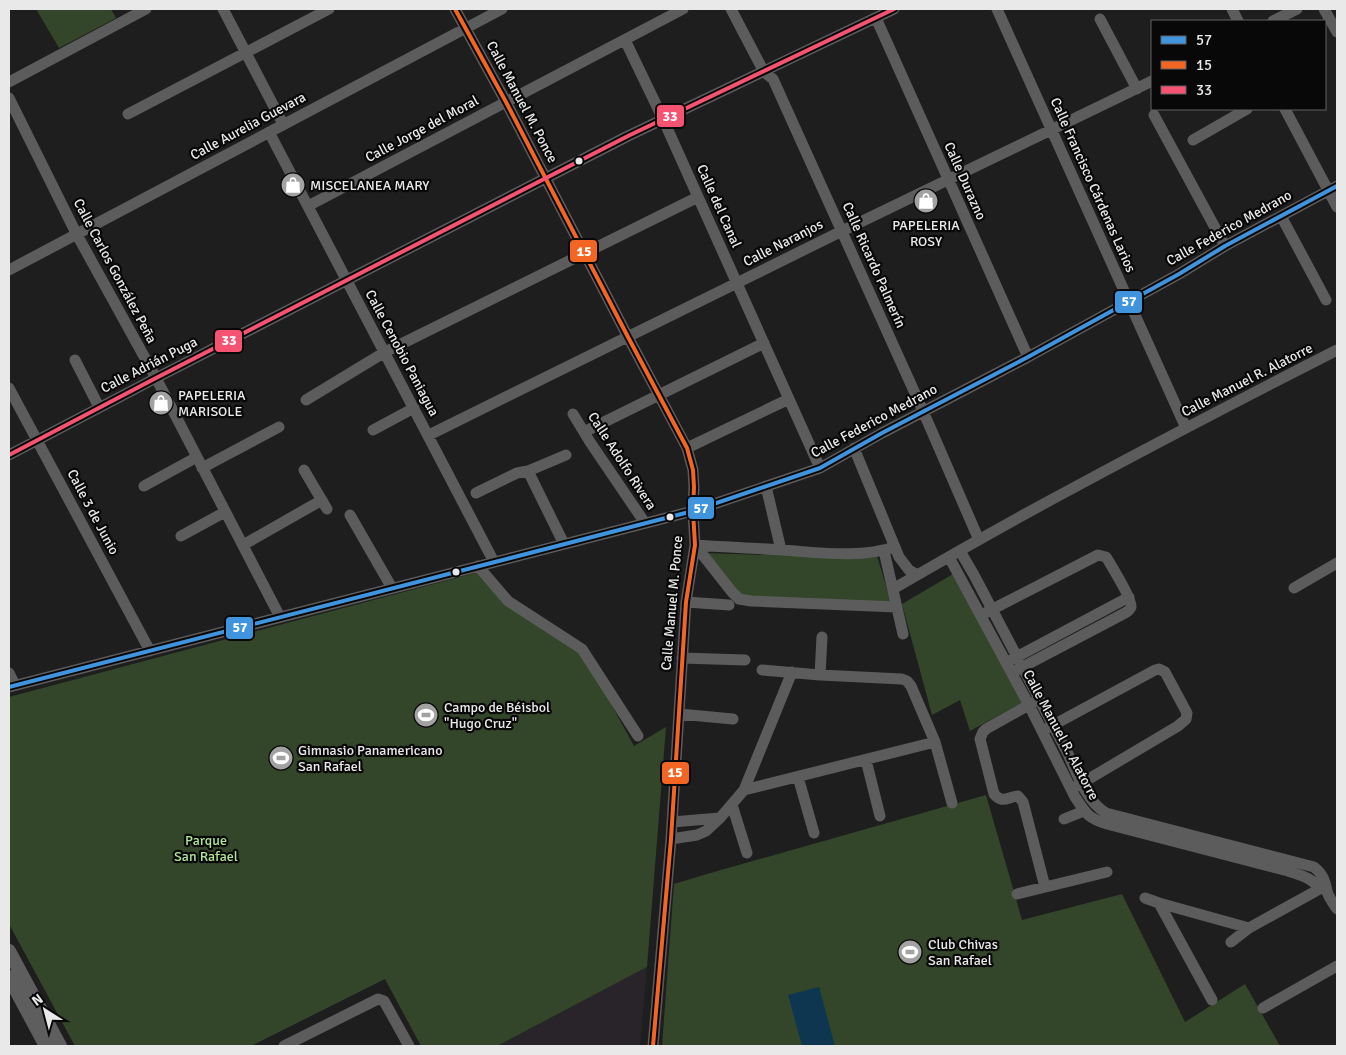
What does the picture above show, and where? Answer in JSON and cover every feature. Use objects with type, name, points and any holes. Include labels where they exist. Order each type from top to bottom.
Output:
[{"type":"main road","points":[[9,951],[60,1046]]},
{"type":"main road","points":[[9,976],[46,1046]]},
{"type":"street","points":[[9,82],[146,9]]},
{"type":"street","points":[[223,9],[283,124]]},
{"type":"street","points":[[128,114],[328,9]]},
{"type":"street","name":"Calle Manuel M. Ponce","points":[[455,9],[506,102],[687,448],[693,470],[694,545],[686,602],[671,839],[653,1046]]},
{"type":"street","name":"Calle Aurelia Guevara","points":[[9,270],[502,9]]},
{"type":"street","name":"Calle Jorge del Moral","points":[[308,206],[683,9]]},
{"type":"street","name":"Calle Ricardo Palmerín","points":[[731,9],[764,72],[773,79],[923,411],[978,540]]},
{"type":"street","name":"Calle Adrián Puga","points":[[9,455],[99,407],[663,119],[894,9]]},
{"type":"street","name":"Calle Francisco Cárdenas Larios","points":[[997,9],[1186,428]]},
{"type":"street","points":[[1275,20],[1297,9]]},
{"type":"street","points":[[1324,9],[1337,32]]},
{"type":"street","name":"Calle Durazno","points":[[876,18],[1028,357]]},
{"type":"street","points":[[1100,19],[1137,89]]},
{"type":"street","name":"Calle del Canal","points":[[625,40],[663,119],[820,468]]},
{"type":"street","name":"Calle Naranjos","points":[[429,435],[842,231],[1151,82]]},
{"type":"street","name":"Calle Carlos González Peña","points":[[9,98],[76,233],[156,378],[280,617]]},
{"type":"street","points":[[1193,140],[1245,110]]},
{"type":"street","points":[[1286,110],[1333,188],[1337,207]]},
{"type":"street","points":[[1154,115],[1225,246]]},
{"type":"street","name":"Calle Cenobio Paniagua","points":[[269,132],[494,562]]},
{"type":"street","name":"Calle Federico Medrano","points":[[12,686],[693,511],[820,468],[923,411],[1028,357],[1179,274],[1225,246],[1333,188]]},
{"type":"street","points":[[306,400],[385,352],[698,197]]},
{"type":"street","points":[[1281,216],[1326,300]]},
{"type":"street","points":[[584,432],[764,343]]},
{"type":"street","name":"Calle Manuel R. Alatorre","points":[[893,589],[978,540],[1186,428],[1337,350]]},
{"type":"street","points":[[75,360],[99,407]]},
{"type":"street","name":"Calle 3 de Junio","points":[[9,388],[150,650]]},
{"type":"street","points":[[687,448],[789,399]]},
{"type":"street","points":[[373,430],[414,408]]},
{"type":"street","name":"Calle Adolfo Rivera","points":[[574,414],[645,523]]},
{"type":"street","points":[[144,486],[279,427]]},
{"type":"street","points":[[854,448],[889,549],[893,589],[903,634]]},
{"type":"street","points":[[476,492],[517,473],[528,471],[566,455]]},
{"type":"street","points":[[243,545],[324,505],[304,470]]},
{"type":"street","points":[[528,471],[564,544]]},
{"type":"street","points":[[766,486],[781,550]]},
{"type":"street","points":[[181,536],[225,512]]},
{"type":"street","points":[[350,515],[392,588]]},
{"type":"street","points":[[694,545],[829,553],[856,553],[889,549]]},
{"type":"street","points":[[694,545],[739,599],[897,607]]},
{"type":"street","points":[[889,549],[917,575]]},
{"type":"street","name":"Calle Manuel R. Alatorre","points":[[960,550],[992,610],[1014,665]]},
{"type":"street","points":[[981,616],[1098,554],[1106,557],[1128,597],[1131,608],[1125,613],[1014,665]]},
{"type":"street","name":"Calle Manuel R. Alatorre","points":[[949,557],[981,616],[1014,665],[1076,786],[1084,811],[1091,818],[1107,824],[1290,866],[1316,868],[1337,910]]},
{"type":"street","points":[[1294,588],[1337,563]]},
{"type":"street","points":[[478,566],[508,601],[582,649],[638,736]]},
{"type":"street","points":[[686,602],[729,605]]},
{"type":"street","points":[[820,674],[822,637]]},
{"type":"street","points":[[682,658],[745,660]]},
{"type":"street","points":[[1047,728],[1159,669],[1165,672],[1188,713],[1186,719],[1178,726],[1076,786]]},
{"type":"street","points":[[762,670],[904,679],[911,686],[935,742],[952,803]]},
{"type":"street","points":[[671,839],[697,835],[706,831],[744,790],[792,672]]},
{"type":"street","points":[[9,673],[12,686]]},
{"type":"street","points":[[1034,702],[986,729],[980,740],[994,794],[1004,800],[1018,796],[1023,802],[1044,887]]},
{"type":"street","points":[[679,714],[733,719]]},
{"type":"street","points":[[744,790],[935,742]]},
{"type":"street","points":[[866,760],[880,816]]},
{"type":"street","points":[[798,777],[814,833]]},
{"type":"street","name":"Calle Manuel R. Alatorre","points":[[1076,786],[1106,813],[1290,866]]},
{"type":"street","points":[[732,805],[747,853]]},
{"type":"street","points":[[1064,819],[1084,811]]},
{"type":"street","points":[[672,822],[720,818]]},
{"type":"street","points":[[1017,894],[1107,872]]},
{"type":"street","points":[[1231,942],[1249,928],[1325,889]]},
{"type":"street","points":[[1145,898],[1249,928]]},
{"type":"street","points":[[1159,903],[1212,1000]]},
{"type":"street","points":[[1263,1008],[1337,966]]},
{"type":"street","points":[[284,1046],[374,999],[381,999],[386,1004],[409,1046]]},
{"type":"shaded area","points":[[647,967],[640,1046],[497,1046]]},
{"type":"green space","points":[[36,9],[111,9],[116,18],[59,48]]},
{"type":"green space","points":[[704,553],[862,558],[876,553],[891,602],[740,596]]},
{"type":"green space","name":"Parque San Rafael","points":[[479,572],[575,648],[592,669],[634,746],[666,727],[647,967],[497,1046],[421,1046],[385,979],[251,1046],[75,1046],[9,924],[9,697]]},
{"type":"green space","points":[[953,574],[1023,702],[970,731],[960,700],[932,715],[902,604]]},
{"type":"green space","name":"Club Chivas San Rafael","points":[[986,795],[1022,920],[1122,894],[1185,1022],[1245,984],[1280,1046],[662,1046],[674,884]]},
{"type":"water","points":[[819,987],[835,1046],[802,1046],[788,995]]},
{"type":"transit line","name":"15","points":[[455,9],[506,102],[687,448],[693,470],[695,545],[686,602],[671,839],[653,1046]]},
{"type":"transit line","name":"33","points":[[9,455],[628,136],[894,9]]},
{"type":"transit line","name":"57","points":[[9,687],[693,511],[820,468],[882,433],[1028,357],[1179,274],[1225,246],[1337,186]]},
{"type":"place","name":"MISCELANEA MARY","points":[[293,185]]},
{"type":"place","name":"PAPELERIA ROSY","points":[[926,201]]},
{"type":"place","name":"PAPELERIA MARISOLE","points":[[161,403]]},
{"type":"place","name":"Campo de Béisbol \"Hugo Cruz\"","points":[[426,715]]},
{"type":"place","name":"Gimnasio Panamericano San Rafael","points":[[281,758]]},
{"type":"place","name":"Club Chivas San Rafael","points":[[910,952]]}]
